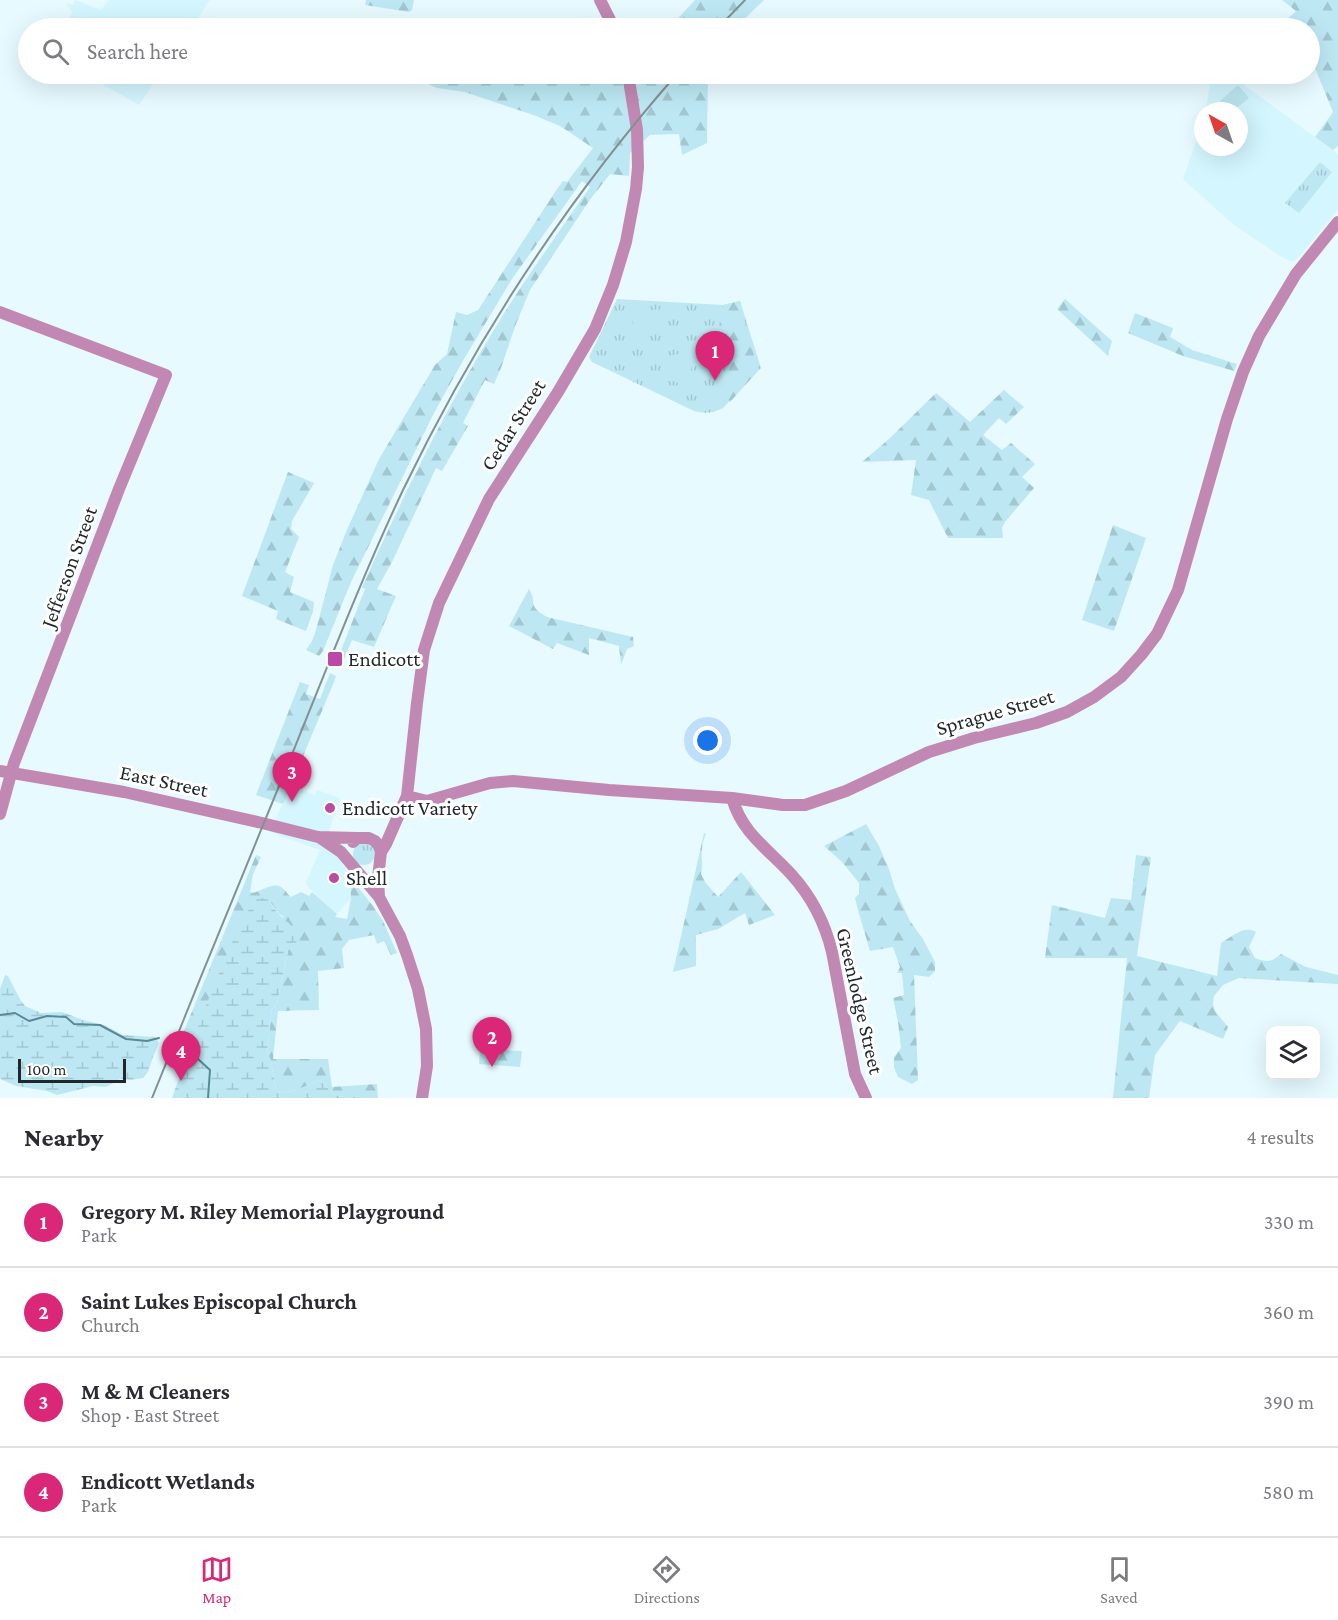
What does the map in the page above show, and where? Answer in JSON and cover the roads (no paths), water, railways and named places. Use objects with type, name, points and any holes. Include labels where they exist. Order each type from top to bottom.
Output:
[{"type":"main road","points":[[600,0],[609,18]]},
{"type":"main road","name":"Cedar Street","points":[[407,796],[424,650],[440,603],[489,500],[595,329],[613,285],[628,231],[638,167],[637,130],[630,84]]},
{"type":"main road","name":"Sprague Street","points":[[407,796],[427,801],[490,783],[513,781],[732,798],[783,805],[805,805],[846,791],[929,752],[1036,723],[1067,712],[1094,697],[1121,676],[1157,634],[1169,612],[1178,590],[1230,408],[1243,372],[1259,336],[1296,273],[1338,222]]},
{"type":"main road","name":"Jefferson Street","points":[[0,312],[166,375],[6,772],[0,814]]},
{"type":"main road","name":"East Street","points":[[6,772],[124,792],[318,837],[363,838]]},
{"type":"main road","points":[[356,870],[370,870],[380,857],[407,796]]},
{"type":"main road","name":"Greenlodge Street","points":[[732,798],[736,813],[745,828],[792,875],[817,911],[832,952],[855,1074],[866,1098]]},
{"type":"main road","points":[[393,825],[378,835],[351,843],[347,851],[348,859],[378,897],[399,936],[418,989],[426,1029],[427,1053],[422,1098]]},
{"type":"main road","name":"East Street","points":[[318,837],[348,859]]},
{"type":"main road","points":[[363,838],[379,846],[378,897]]},
{"type":"waterway","points":[[0,1015],[15,1013],[29,1021],[47,1016],[66,1017],[74,1024],[100,1025],[126,1039],[147,1041],[159,1038]]},
{"type":"waterway","points":[[185,1047],[210,1070],[208,1098]]},
{"type":"railway","points":[[728,18],[745,0]]},
{"type":"railway","points":[[152,1098],[357,594],[387,524],[431,434],[492,325],[561,221],[598,171],[669,84]]},
{"type":"place","name":"Gregory M. Riley Memorial Playground","points":[[715,381]]},
{"type":"place","name":"Endicott","points":[[335,659]]},
{"type":"place","name":"M & M Cleaners","points":[[292,802]]},
{"type":"place","name":"Endicott Variety","points":[[330,808]]},
{"type":"place","name":"Shell","points":[[334,878]]},
{"type":"place","name":"Saint Lukes Episcopal Church","points":[[492,1067]]},
{"type":"place","name":"Endicott Wetlands","points":[[181,1081]]}]
